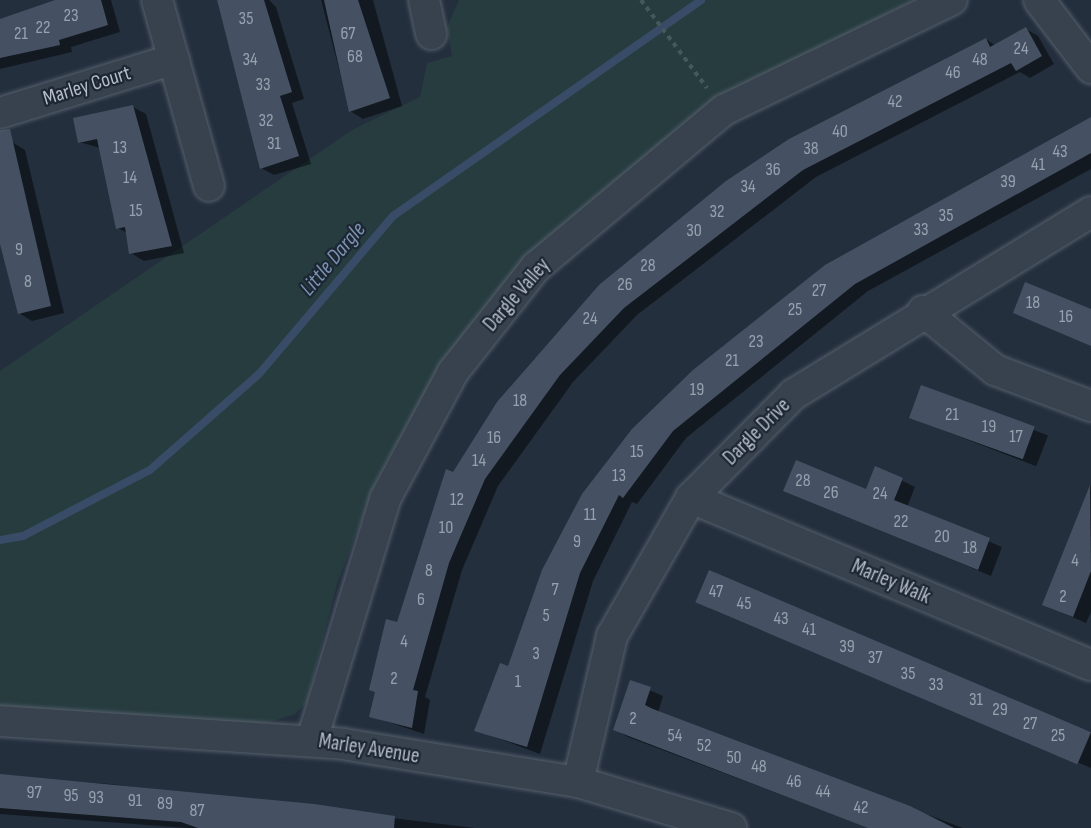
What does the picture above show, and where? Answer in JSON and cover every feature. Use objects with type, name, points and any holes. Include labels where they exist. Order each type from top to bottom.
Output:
[{"type":"street","points":[[157,0],[209,186]]},
{"type":"street","points":[[424,0],[431,34]]},
{"type":"street","name":"Dargle Valley","points":[[312,740],[385,499],[453,372],[536,267],[724,110],[952,0]]},
{"type":"street","points":[[1039,0],[1091,68]]},
{"type":"street","name":"Marley Court","points":[[0,113],[174,60]]},
{"type":"street","name":"Dargle Drive","points":[[578,782],[612,636],[691,498],[794,394],[923,311],[1091,212]]},
{"type":"street","points":[[923,311],[995,370],[1091,406]]},
{"type":"street","name":"Marley Walk","points":[[691,498],[1091,665]]},
{"type":"street","name":"Marley Avenue","points":[[0,721],[312,740],[578,782],[730,828]]},
{"type":"path","points":[[641,0],[711,94]]},
{"type":"green space","points":[[459,0],[913,0],[728,97],[536,250],[483,310],[437,371],[378,477],[337,584],[307,702],[295,714],[260,725],[0,708],[0,371],[352,130],[420,97],[427,63],[452,56],[447,27]]},
{"type":"building","points":[[55,0],[101,0],[108,25],[59,40],[60,45],[0,58],[0,19]]},
{"type":"building","points":[[217,0],[264,0],[292,92],[280,96],[299,156],[260,169]]},
{"type":"building","points":[[324,0],[358,0],[390,98],[349,112]]},
{"type":"building","points":[[1026,27],[1042,56],[1016,71],[1011,63],[803,170],[624,308],[560,375],[485,479],[449,563],[413,690],[418,691],[412,728],[369,717],[375,692],[369,690],[386,619],[397,622],[446,469],[453,472],[497,402],[599,285],[726,181],[789,139],[986,38],[990,47]]},
{"type":"building","points":[[133,105],[172,246],[129,254],[125,227],[116,229],[97,139],[78,143],[73,118]]},
{"type":"building","points":[[1091,117],[1091,153],[855,284],[673,431],[623,498],[619,495],[580,573],[527,747],[474,731],[500,663],[508,666],[542,570],[582,494],[632,429],[693,370],[825,265]]},
{"type":"building","points":[[10,129],[51,306],[18,314],[0,244],[0,130]]},
{"type":"building","points":[[1025,282],[1091,309],[1091,346],[1013,313]]},
{"type":"building","points":[[921,385],[1035,426],[1023,459],[909,418]]},
{"type":"building","points":[[796,460],[866,489],[875,466],[903,478],[894,500],[990,538],[978,570],[783,491]]},
{"type":"building","points":[[1090,485],[1091,571],[1073,617],[1042,605]]},
{"type":"building","points":[[709,570],[1091,732],[1077,764],[695,602]]},
{"type":"building","points":[[630,680],[651,687],[645,705],[653,709],[910,806],[954,828],[868,828],[613,730]]},
{"type":"building","points":[[0,774],[314,804],[395,816],[394,828],[198,828],[181,822],[0,808]]},
{"type":"waterway","name":"Little Dargle","points":[[0,540],[23,536],[150,470],[259,374],[393,216],[701,0]]}]
